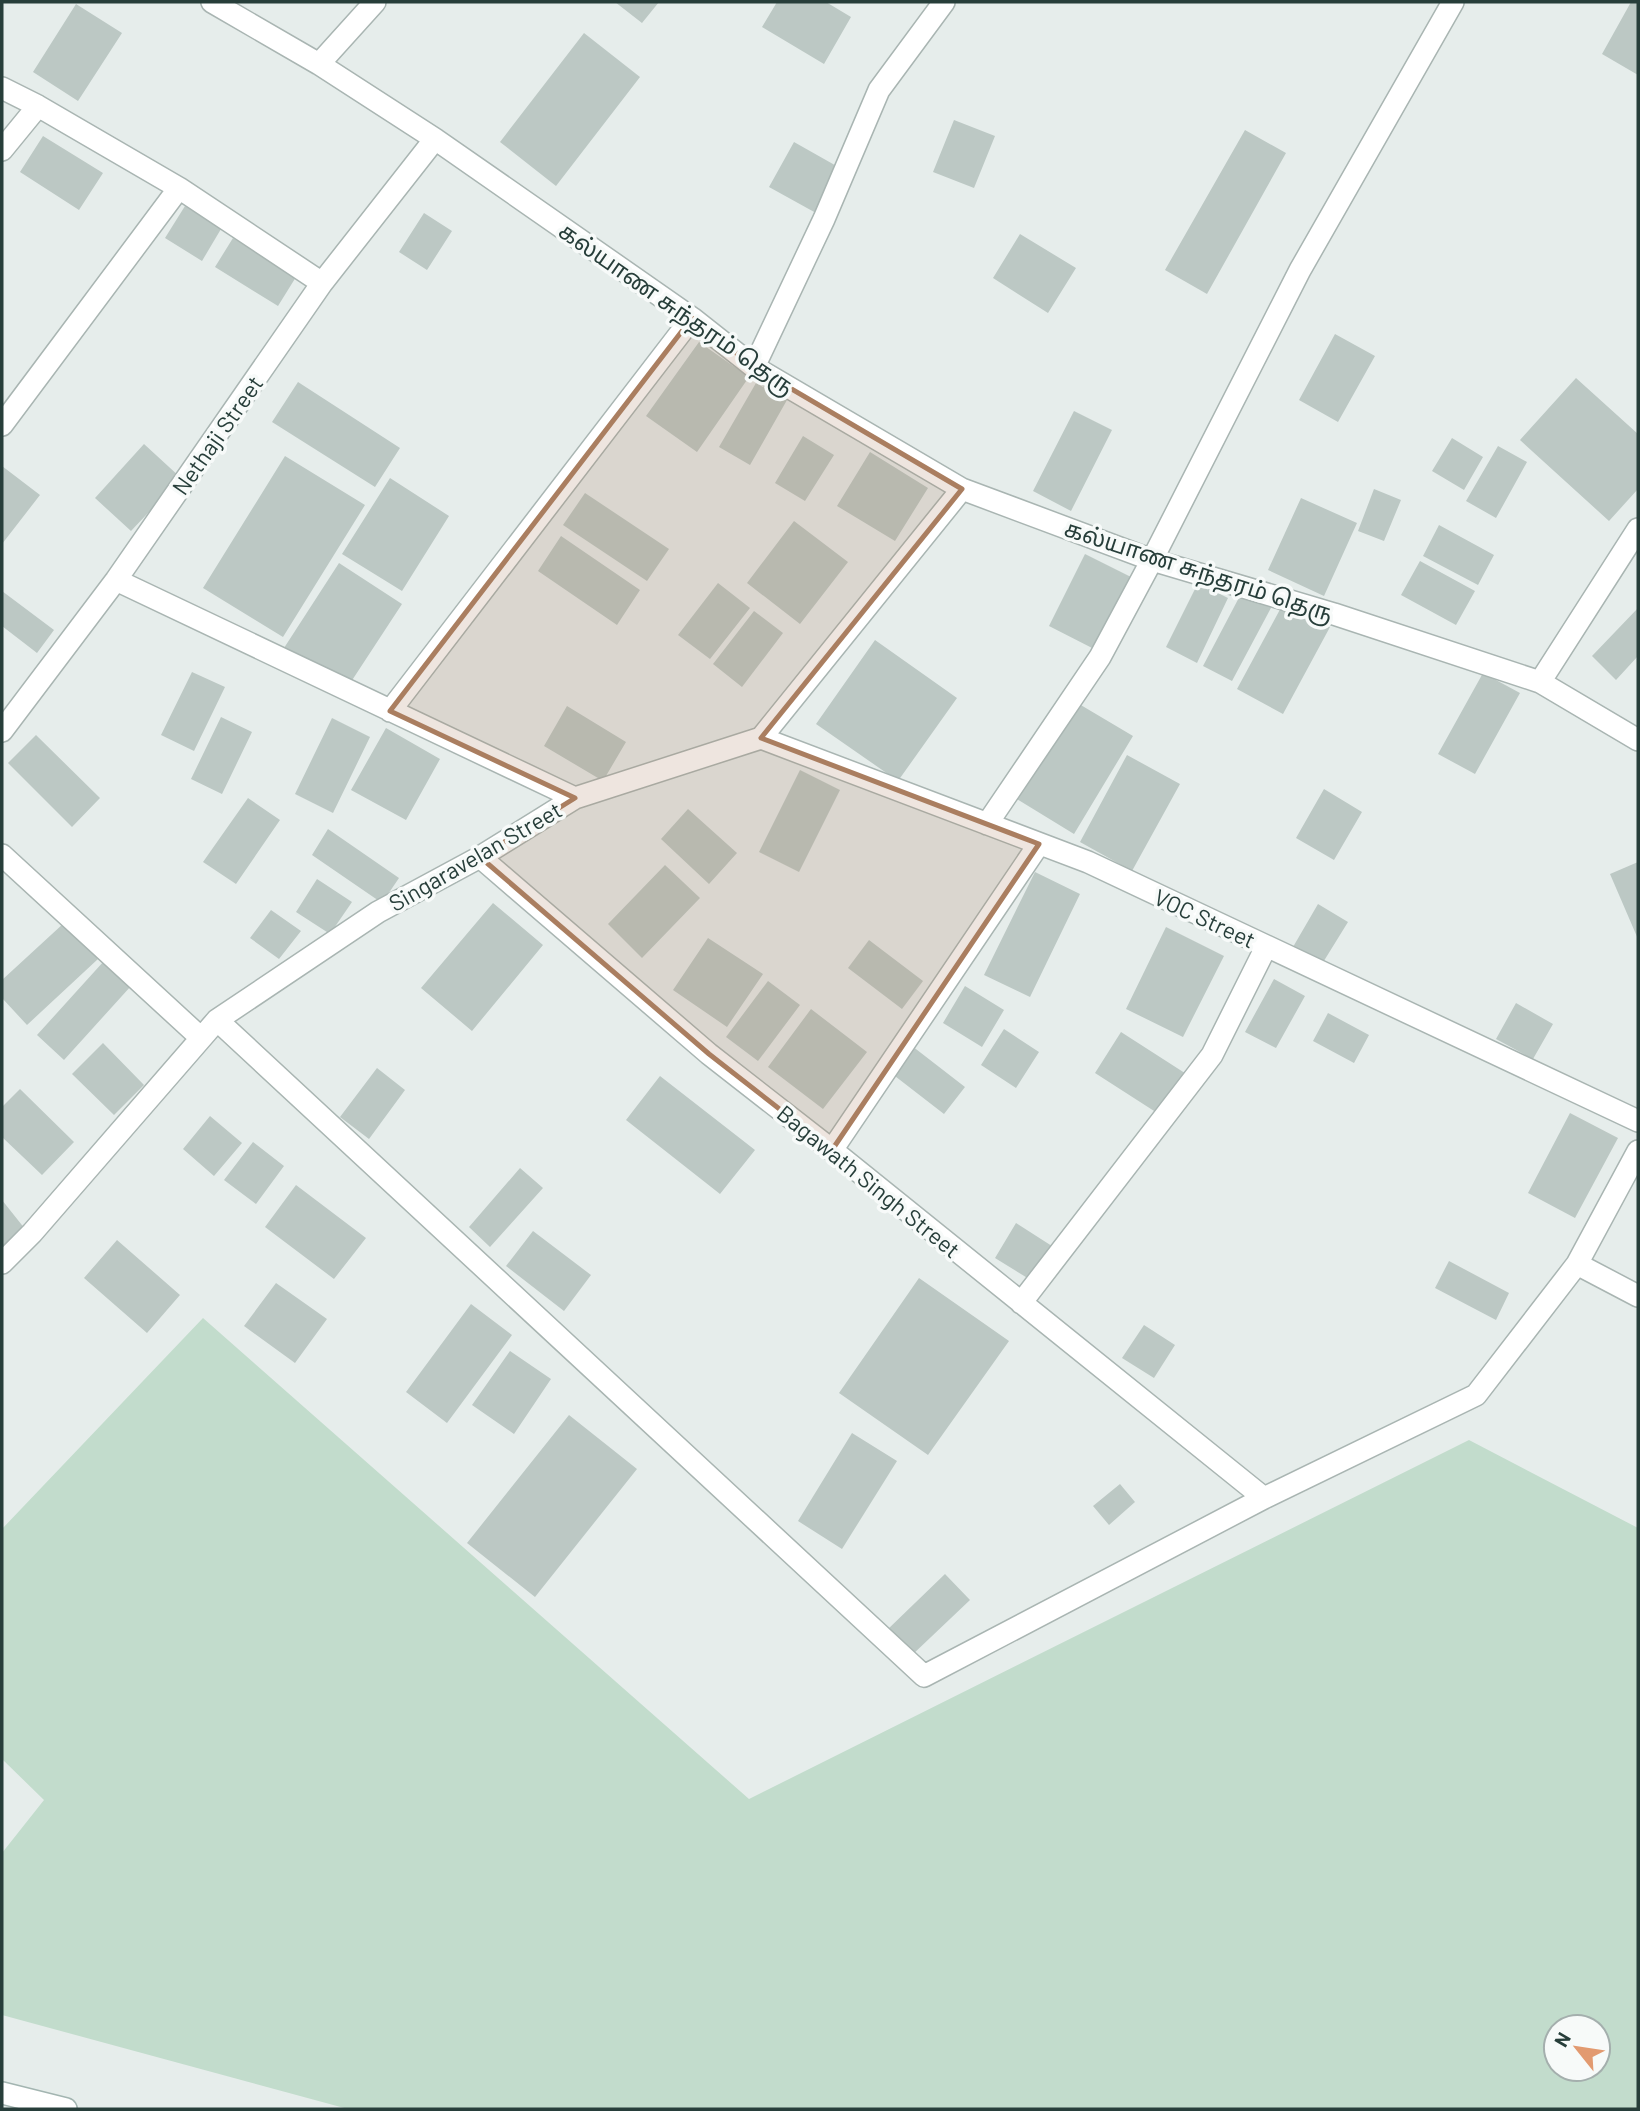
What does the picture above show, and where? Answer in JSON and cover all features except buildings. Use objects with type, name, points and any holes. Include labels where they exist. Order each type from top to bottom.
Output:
[{"type":"street","name":"கல்யாண சுந்தரம் தெரு","points":[[212,2],[319,64],[435,139],[692,318],[754,367],[962,489],[1152,560],[1334,614],[1540,682],[1638,740]]},
{"type":"street","points":[[319,64],[375,2]]},
{"type":"street","points":[[754,367],[824,219],[879,90],[944,2]]},
{"type":"street","points":[[987,824],[1100,657],[1300,270],[1453,2]]},
{"type":"street","points":[[2,88],[179,188],[323,283]]},
{"type":"street","points":[[2,150],[38,106]]},
{"type":"street","name":"Nethaji Street","points":[[2,732],[117,580],[323,283],[435,139]]},
{"type":"street","points":[[2,425],[179,188]]},
{"type":"street","points":[[390,711],[692,318]]},
{"type":"street","points":[[761,738],[962,489]]},
{"type":"street","points":[[1540,682],[1638,529]]},
{"type":"street","points":[[117,580],[575,798]]},
{"type":"street","name":"Singaravelan Street","points":[[2,1263],[32,1233],[217,1020],[378,912],[480,857],[575,798],[761,738]]},
{"type":"street","name":"VOC Street","points":[[761,738],[1088,862],[1638,1121]]},
{"type":"street","points":[[832,1150],[1039,844]]},
{"type":"street","points":[[2,855],[201,1038]]},
{"type":"street","name":"Bagawath Singh Street","points":[[480,857],[709,1054],[1264,1498]]},
{"type":"street","points":[[1021,1303],[1212,1055],[1266,947]]},
{"type":"street","points":[[217,1020],[924,1676],[1264,1498],[1476,1395],[1577,1264],[1638,1151]]},
{"type":"street","points":[[1577,1264],[1638,1296]]},
{"type":"street","points":[[2,2093],[65,2109]]},
{"type":"highlighted area","points":[[692,318],[754,367],[962,489],[761,738],[1039,844],[832,1150],[709,1054],[480,857],[575,798],[390,711]]},
{"type":"green space","points":[[203,1318],[749,1799],[1469,1440],[1638,1528],[1638,2109],[348,2109],[2,2015],[2,1853],[44,1800],[2,1759],[2,1529]]}]
